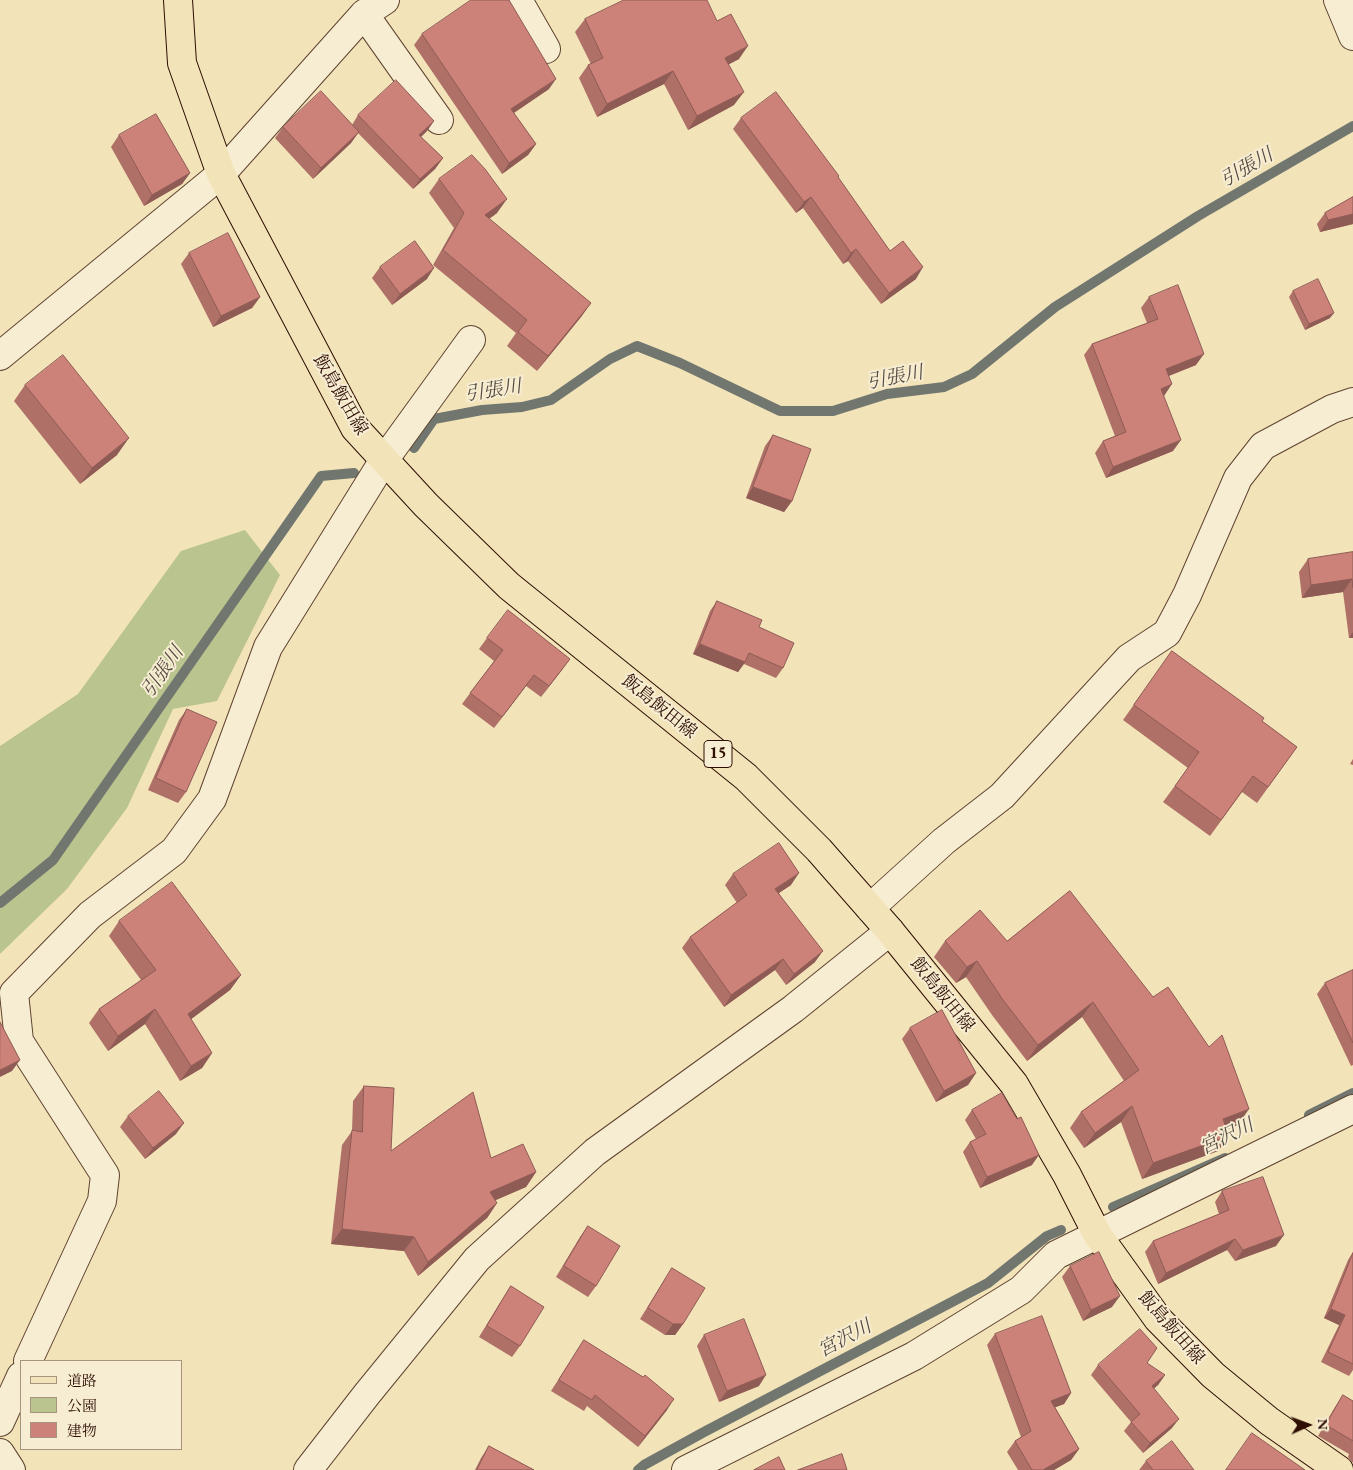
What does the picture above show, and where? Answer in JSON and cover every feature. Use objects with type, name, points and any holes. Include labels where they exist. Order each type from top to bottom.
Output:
[{"type":"main road","name":"飯島飯田線","points":[[178,0],[182,63],[221,174],[355,428],[432,512],[509,586],[746,777],[819,850],[890,931],[1014,1084],[1067,1175],[1097,1234],[1158,1319],[1213,1375],[1270,1421],[1339,1470]]},
{"type":"street","points":[[518,0],[546,49]]},
{"type":"street","points":[[1338,0],[1353,36]]},
{"type":"street","points":[[0,356],[221,174],[375,7],[439,120]]},
{"type":"street","points":[[28,1360],[102,1201],[104,1175],[19,1041],[7,996],[90,915],[174,852],[212,798],[268,647],[384,460],[471,340]]},
{"type":"street","points":[[870,908],[944,841],[1002,796],[1129,658],[1167,633],[1187,595],[1238,478],[1263,446],[1332,409],[1353,402]]},
{"type":"street","points":[[308,1470],[477,1259],[595,1152],[792,1009],[890,931]]},
{"type":"street","points":[[686,1470],[914,1356],[1021,1290],[1056,1255],[1353,1109]]},
{"type":"street","points":[[0,1422],[20,1378]]},
{"type":"street","points":[[0,1452],[11,1470]]},
{"type":"green space","points":[[245,530],[280,575],[217,701],[173,709],[127,808],[67,889],[0,954],[0,746],[78,694],[181,551]]},
{"type":"building","points":[[471,0],[509,0],[556,79],[511,109],[536,144],[509,163],[422,34]]},
{"type":"building","points":[[624,0],[707,0],[717,21],[731,14],[748,46],[725,58],[744,92],[697,116],[673,71],[607,104],[588,65],[603,58],[585,19]]},
{"type":"building","points":[[396,80],[434,121],[419,135],[443,158],[420,179],[358,115]]},
{"type":"building","points":[[321,91],[359,132],[321,168],[283,127]]},
{"type":"building","points":[[776,92],[839,176],[890,251],[903,241],[923,267],[889,293],[856,249],[851,253],[811,197],[804,202],[741,118]]},
{"type":"building","points":[[156,114],[190,173],[152,195],[119,135]]},
{"type":"building","points":[[472,155],[507,199],[485,215],[591,303],[548,356],[518,332],[527,320],[443,250],[464,213],[439,179]]},
{"type":"building","points":[[1353,197],[1353,214],[1328,220],[1325,213]]},
{"type":"building","points":[[228,233],[260,297],[221,316],[189,253]]},
{"type":"building","points":[[415,241],[434,268],[400,294],[380,267]]},
{"type":"building","points":[[1318,279],[1334,313],[1309,324],[1293,291]]},
{"type":"building","points":[[1178,285],[1204,354],[1166,369],[1172,384],[1161,389],[1181,440],[1113,467],[1103,441],[1126,432],[1092,344],[1158,319],[1149,297]]},
{"type":"building","points":[[63,355],[129,438],[92,468],[25,385]]},
{"type":"building","points":[[773,435],[811,449],[792,501],[753,487]]},
{"type":"building","points":[[1353,552],[1353,588],[1352,579],[1311,585],[1308,559]]},
{"type":"building","points":[[717,601],[762,620],[759,627],[794,643],[783,668],[749,653],[745,662],[700,644]]},
{"type":"building","points":[[508,610],[570,659],[549,686],[534,675],[502,717],[470,693],[503,650],[487,638]]},
{"type":"building","points":[[1172,651],[1264,718],[1262,721],[1297,747],[1268,787],[1253,776],[1221,820],[1175,786],[1199,752],[1134,705]]},
{"type":"building","points":[[187,709],[217,722],[186,792],[156,778]]},
{"type":"building","points":[[779,843],[799,873],[775,889],[823,951],[794,974],[783,959],[731,995],[690,937],[747,895],[733,874]]},
{"type":"building","points":[[172,882],[241,975],[188,1014],[212,1053],[191,1066],[155,1009],[118,1036],[99,1009],[156,970],[119,921]]},
{"type":"building","points":[[1070,891],[1153,997],[1168,987],[1209,1047],[1222,1035],[1249,1109],[1223,1119],[1229,1136],[1153,1163],[1132,1106],[1095,1133],[1081,1112],[1139,1070],[1093,1002],[1038,1045],[1003,1000],[977,961],[967,967],[945,941],[980,910],[1007,941]]},
{"type":"building","points":[[1353,970],[1353,1043],[1325,983]]},
{"type":"building","points":[[942,1010],[976,1073],[944,1091],[910,1028]]},
{"type":"building","points":[[0,1022],[20,1060],[0,1070]]},
{"type":"building","points":[[364,1086],[394,1088],[391,1151],[473,1092],[491,1158],[523,1144],[536,1172],[490,1192],[497,1203],[428,1262],[414,1237],[342,1229],[352,1130],[362,1132]]},
{"type":"building","points":[[159,1091],[184,1123],[153,1148],[128,1116]]},
{"type":"building","points":[[1002,1093],[1017,1119],[1021,1117],[1039,1155],[987,1177],[970,1142],[986,1134],[972,1110]]},
{"type":"building","points":[[1263,1177],[1284,1235],[1243,1250],[1235,1239],[1166,1273],[1153,1241],[1229,1210],[1222,1191]]},
{"type":"building","points":[[588,1226],[620,1246],[596,1286],[564,1266]]},
{"type":"building","points":[[1099,1252],[1120,1296],[1091,1310],[1070,1266]]},
{"type":"building","points":[[1353,1253],[1353,1364],[1328,1352],[1345,1315],[1331,1309]]},
{"type":"building","points":[[672,1268],[705,1288],[683,1324],[673,1324],[648,1308]]},
{"type":"building","points":[[511,1286],[544,1307],[520,1346],[487,1326]]},
{"type":"building","points":[[1042,1316],[1071,1393],[1051,1401],[1079,1449],[1043,1470],[1032,1470],[1015,1441],[1031,1431],[995,1334]]},
{"type":"building","points":[[744,1319],[766,1375],[727,1391],[704,1335]]},
{"type":"building","points":[[1140,1329],[1157,1348],[1147,1363],[1165,1375],[1152,1386],[1179,1419],[1150,1443],[1131,1422],[1140,1414],[1098,1365]]},
{"type":"building","points":[[584,1340],[643,1377],[645,1375],[674,1399],[645,1436],[595,1395],[592,1400],[559,1380]]},
{"type":"building","points":[[1343,1395],[1353,1401],[1353,1441],[1326,1425]]},
{"type":"building","points":[[1252,1433],[1305,1470],[1226,1470]]},
{"type":"building","points":[[1172,1441],[1194,1470],[1153,1470],[1146,1461]]},
{"type":"building","points":[[489,1446],[534,1470],[477,1470]]},
{"type":"building","points":[[842,1454],[847,1470],[798,1470]]},
{"type":"building","points":[[779,1457],[785,1470],[754,1470]]},
{"type":"waterway","name":"引張川","points":[[414,448],[434,419],[482,410],[522,407],[551,400],[610,359],[637,346],[680,363],[780,411],[833,411],[887,394],[944,387],[972,374],[1055,307],[1198,216],[1353,126]]},
{"type":"waterway","name":"引張川","points":[[0,903],[53,860],[321,476],[354,473]]},
{"type":"waterway","name":"宮沢川","points":[[1309,1115],[1353,1093]]},
{"type":"waterway","name":"宮沢川","points":[[1113,1207],[1225,1158]]},
{"type":"waterway","name":"宮沢川","points":[[638,1470],[704,1432],[988,1283],[1047,1236],[1061,1230]]}]
